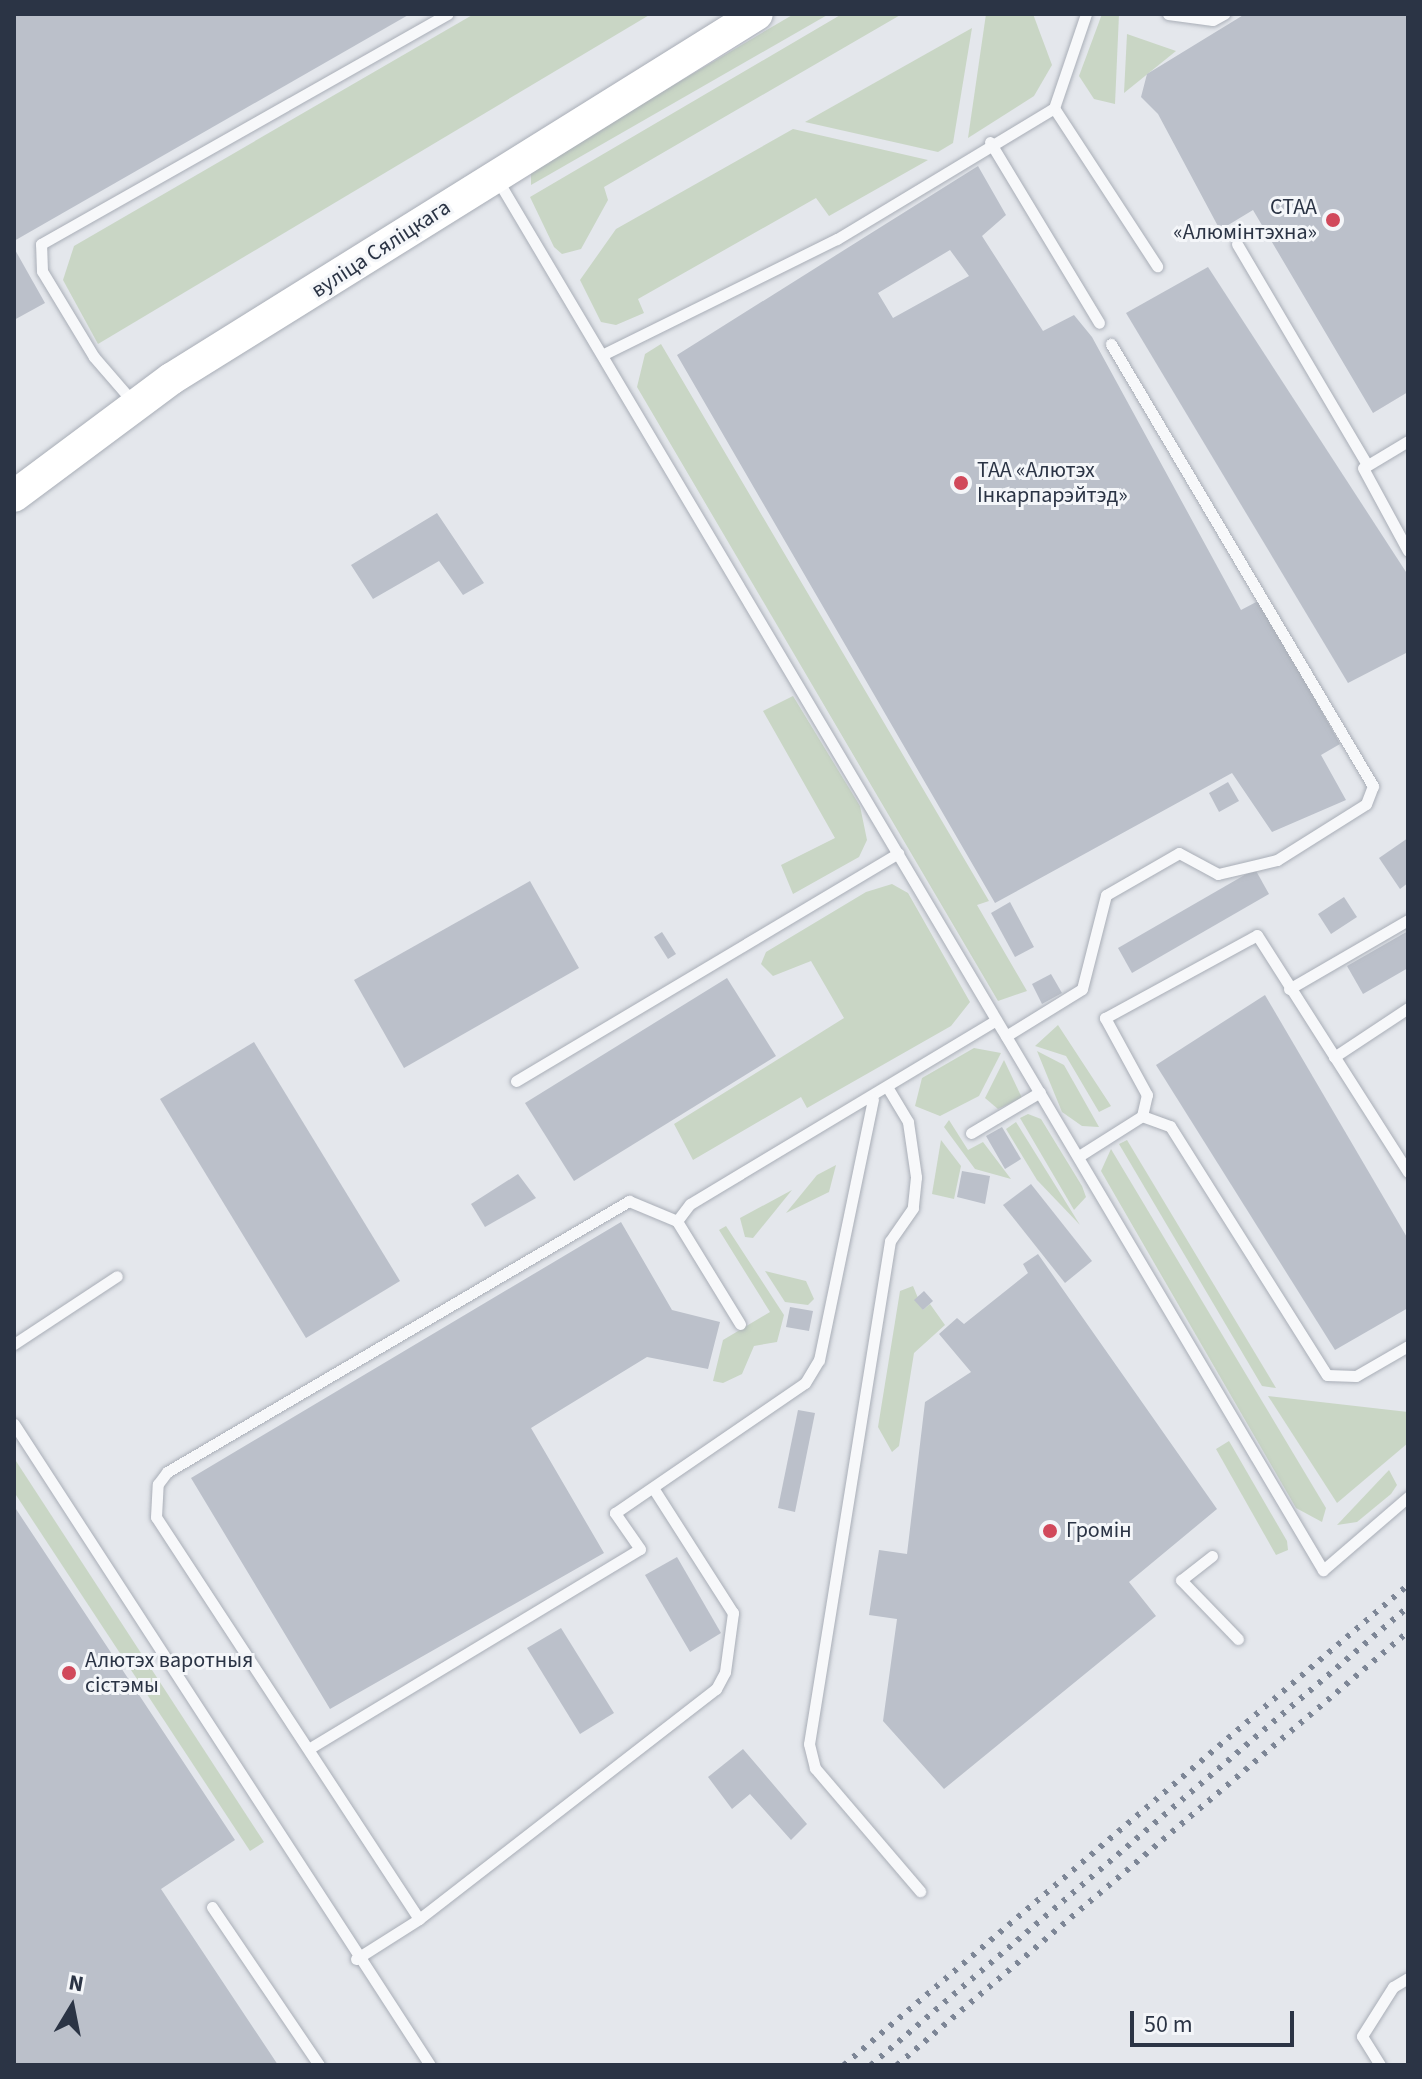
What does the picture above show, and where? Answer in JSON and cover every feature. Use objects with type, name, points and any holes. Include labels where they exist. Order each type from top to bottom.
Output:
[{"type":"main road","name":"вуліца Сяліцкага","points":[[14,496],[136,405],[494,176],[757,14]]},
{"type":"lane","points":[[136,405],[94,357],[42,271],[41,244],[448,14]]},
{"type":"lane","points":[[606,353],[837,239],[990,142],[1054,108],[1086,14]]},
{"type":"lane","points":[[1168,14],[1213,20],[1224,14]]},
{"type":"lane","points":[[1054,108],[1157,266]]},
{"type":"lane","points":[[990,142],[1099,323]]},
{"type":"lane","points":[[494,176],[606,353],[996,1020],[1323,1570],[1408,1497]]},
{"type":"lane","points":[[1237,244],[1367,465],[1408,551]]},
{"type":"lane","points":[[1006,1036],[1082,989],[1106,895],[1179,853],[1218,874],[1277,860],[1366,804],[1373,786],[1111,344]]},
{"type":"lane","points":[[1367,465],[1408,441]]},
{"type":"lane","points":[[516,1081],[898,853]]},
{"type":"lane","points":[[1289,989],[1408,920]]},
{"type":"lane","points":[[1079,1156],[1142,1116],[1147,1095],[1105,1018],[1257,935],[1408,1172]]},
{"type":"lane","points":[[1334,1057],[1408,1008]]},
{"type":"lane","points":[[677,1221],[690,1204],[873,1100],[996,1020]]},
{"type":"lane","points":[[889,1090],[908,1122],[916,1177],[913,1208],[890,1241],[809,1744],[815,1768],[920,1891]]},
{"type":"lane","points":[[971,1133],[1040,1092]]},
{"type":"lane","points":[[310,1748],[640,1549],[615,1513],[786,1400],[819,1360],[873,1100]]},
{"type":"lane","points":[[1142,1116],[1170,1126],[1327,1375],[1356,1376],[1408,1346]]},
{"type":"lane","points":[[419,1919],[310,1748],[156,1517],[158,1484],[167,1472],[629,1201],[677,1221],[740,1324]]},
{"type":"lane","points":[[14,1344],[117,1276]]},
{"type":"lane","points":[[14,1424],[356,1959],[430,2065]]},
{"type":"lane","points":[[356,1959],[419,1919],[716,1689],[725,1672],[733,1613],[653,1488]]},
{"type":"lane","points":[[1212,1556],[1181,1580],[1238,1639]]},
{"type":"lane","points":[[212,1907],[319,2065]]},
{"type":"lane","points":[[1380,2065],[1362,2036],[1393,1987],[1408,1978]]},
{"type":"green space","points":[[474,14],[651,14],[98,344],[63,280],[74,246]]},
{"type":"green space","points":[[794,14],[829,14],[531,185],[531,169]]},
{"type":"green space","points":[[842,14],[902,14],[604,187],[608,200],[581,249],[562,254],[554,247],[530,197]]},
{"type":"green space","points":[[986,14],[1033,14],[1052,65],[1034,96],[968,138]]},
{"type":"green space","points":[[1102,14],[1119,14],[1115,104],[1094,99],[1079,76]]},
{"type":"green space","points":[[972,28],[953,143],[938,152],[805,122]]},
{"type":"green space","points":[[1127,34],[1176,51],[1124,93]]},
{"type":"green space","points":[[793,129],[928,160],[829,216],[816,198],[638,299],[644,313],[616,325],[601,322],[580,280],[616,229]]},
{"type":"green space","points":[[661,344],[989,901],[977,905],[1027,991],[998,1001],[637,387],[645,354]]},
{"type":"green space","points":[[793,696],[860,806],[867,840],[859,857],[793,894],[781,865],[835,838],[763,711]]},
{"type":"green space","points":[[892,884],[908,893],[970,1002],[951,1026],[807,1108],[801,1097],[693,1160],[674,1124],[844,1018],[811,961],[773,976],[761,964],[766,952],[866,892]]},
{"type":"green space","points":[[1058,1025],[1111,1106],[1099,1112],[1066,1056],[1035,1046]]},
{"type":"green space","points":[[974,1048],[1001,1053],[979,1096],[940,1116],[915,1106],[922,1078]]},
{"type":"green space","points":[[1037,1051],[1064,1065],[1099,1127],[1082,1126],[1062,1112]]},
{"type":"green space","points":[[1004,1060],[1022,1098],[998,1109],[985,1098]]},
{"type":"green space","points":[[1028,1114],[1041,1119],[1082,1186],[1086,1197],[1074,1210],[1020,1118]]},
{"type":"green space","points":[[949,1120],[968,1150],[983,1142],[1011,1179],[975,1169],[944,1127]]},
{"type":"green space","points":[[1016,1122],[1080,1225],[1037,1180],[1006,1129]]},
{"type":"green space","points":[[941,1140],[961,1166],[954,1199],[932,1194]]},
{"type":"green space","points":[[1127,1140],[1276,1388],[1262,1386],[1119,1144]]},
{"type":"green space","points":[[1111,1149],[1326,1508],[1322,1522],[1296,1508],[1101,1171]]},
{"type":"green space","points":[[836,1165],[829,1192],[786,1213],[817,1175]]},
{"type":"green space","points":[[792,1190],[753,1238],[745,1237],[740,1218]]},
{"type":"green space","points":[[726,1226],[784,1315],[777,1342],[754,1346],[742,1374],[723,1383],[713,1381],[723,1340],[770,1312],[719,1230]]},
{"type":"green space","points":[[765,1271],[806,1281],[814,1299],[808,1305],[785,1302]]},
{"type":"green space","points":[[913,1286],[923,1310],[930,1304],[945,1325],[914,1353],[899,1446],[892,1452],[878,1427],[900,1291]]},
{"type":"green space","points":[[1268,1396],[1408,1412],[1408,1443],[1337,1503]]},
{"type":"green space","points":[[1229,1441],[1287,1541],[1288,1550],[1276,1555],[1216,1449]]},
{"type":"green space","points":[[14,1458],[264,1842],[250,1851],[14,1492]]},
{"type":"green space","points":[[1389,1470],[1397,1485],[1391,1494],[1357,1522],[1337,1525]]},
{"type":"building","points":[[14,14],[410,14],[14,241]]},
{"type":"building","name":"СТАА «Алюмінтэхна»","points":[[1245,14],[1408,14],[1408,392],[1373,413],[1253,210],[1220,230],[1158,114],[1141,97],[1147,74]]},
{"type":"building","name":"ТАА «Алютэх Інкарпарэйтэд»","points":[[978,166],[1006,215],[982,236],[1043,331],[1074,315],[1092,337],[1241,610],[1260,600],[1340,744],[1321,755],[1346,800],[1272,832],[1232,773],[995,903],[677,355]],"holes":[[[950,250],[969,276],[893,318],[878,293]]]},
{"type":"building","points":[[14,248],[45,303],[14,320]]},
{"type":"building","points":[[1208,267],[1408,575],[1408,652],[1348,683],[1126,313]]},
{"type":"building","points":[[437,513],[484,583],[463,595],[439,561],[373,599],[351,565]]},
{"type":"building","points":[[1228,782],[1239,801],[1219,812],[1209,793]]},
{"type":"building","points":[[1408,838],[1408,883],[1400,889],[1379,858]]},
{"type":"building","points":[[1255,869],[1269,894],[1132,973],[1118,948]]},
{"type":"building","points":[[530,881],[579,968],[404,1068],[354,980]]},
{"type":"building","points":[[1344,897],[1357,917],[1331,934],[1318,914]]},
{"type":"building","points":[[1010,902],[1034,947],[1015,957],[991,913]]},
{"type":"building","points":[[1408,931],[1408,968],[1363,994],[1347,966]]},
{"type":"building","points":[[662,932],[676,954],[668,959],[654,937]]},
{"type":"building","points":[[1051,974],[1062,993],[1042,1004],[1032,984]]},
{"type":"building","points":[[727,978],[776,1056],[574,1181],[525,1103]]},
{"type":"building","points":[[1265,995],[1408,1239],[1408,1308],[1335,1350],[1156,1065]]},
{"type":"building","points":[[254,1042],[400,1281],[306,1338],[160,1099]]},
{"type":"building","points":[[1002,1127],[1021,1159],[1005,1169],[986,1136]]},
{"type":"building","points":[[962,1171],[990,1176],[985,1204],[957,1197]]},
{"type":"building","points":[[518,1174],[536,1198],[485,1227],[471,1204]]},
{"type":"building","points":[[1031,1184],[1092,1261],[1065,1283],[1003,1205]]},
{"type":"building","points":[[621,1222],[672,1310],[720,1322],[708,1369],[647,1357],[531,1428],[604,1553],[330,1709],[191,1478]]},
{"type":"building","name":"Громін","points":[[1038,1254],[1217,1509],[1129,1582],[1156,1616],[944,1789],[883,1721],[897,1619],[869,1615],[879,1550],[907,1554],[925,1402],[971,1372],[939,1334],[957,1318],[964,1324],[1028,1273],[1023,1264]]},
{"type":"building","points":[[924,1291],[933,1301],[923,1310],[914,1300]]},
{"type":"building","points":[[790,1307],[813,1311],[809,1331],[786,1327]]},
{"type":"building","points":[[798,1410],[815,1413],[795,1512],[778,1508]]},
{"type":"building","name":"Алютэх варотныя сістэмы","points":[[14,1506],[235,1840],[161,1889],[278,2065],[14,2065]]},
{"type":"building","points":[[677,1557],[721,1633],[690,1652],[645,1575]]},
{"type":"building","points":[[561,1628],[614,1713],[580,1734],[527,1648]]},
{"type":"building","points":[[743,1749],[807,1824],[791,1840],[750,1794],[732,1809],[708,1777]]},
{"type":"railway","points":[[844,2065],[1408,1585]]},
{"type":"railway","points":[[871,2065],[1408,1607]]},
{"type":"railway","points":[[897,2065],[1408,1632]]},
{"type":"place","name":"СТАА «Алюмінтэхна»","points":[[1333,220]]},
{"type":"place","name":"ТАА «Алютэх Інкарпарэйтэд»","points":[[961,483]]},
{"type":"place","name":"Громін","points":[[1050,1531]]},
{"type":"place","name":"Алютэх варотныя сістэмы","points":[[69,1673]]}]
